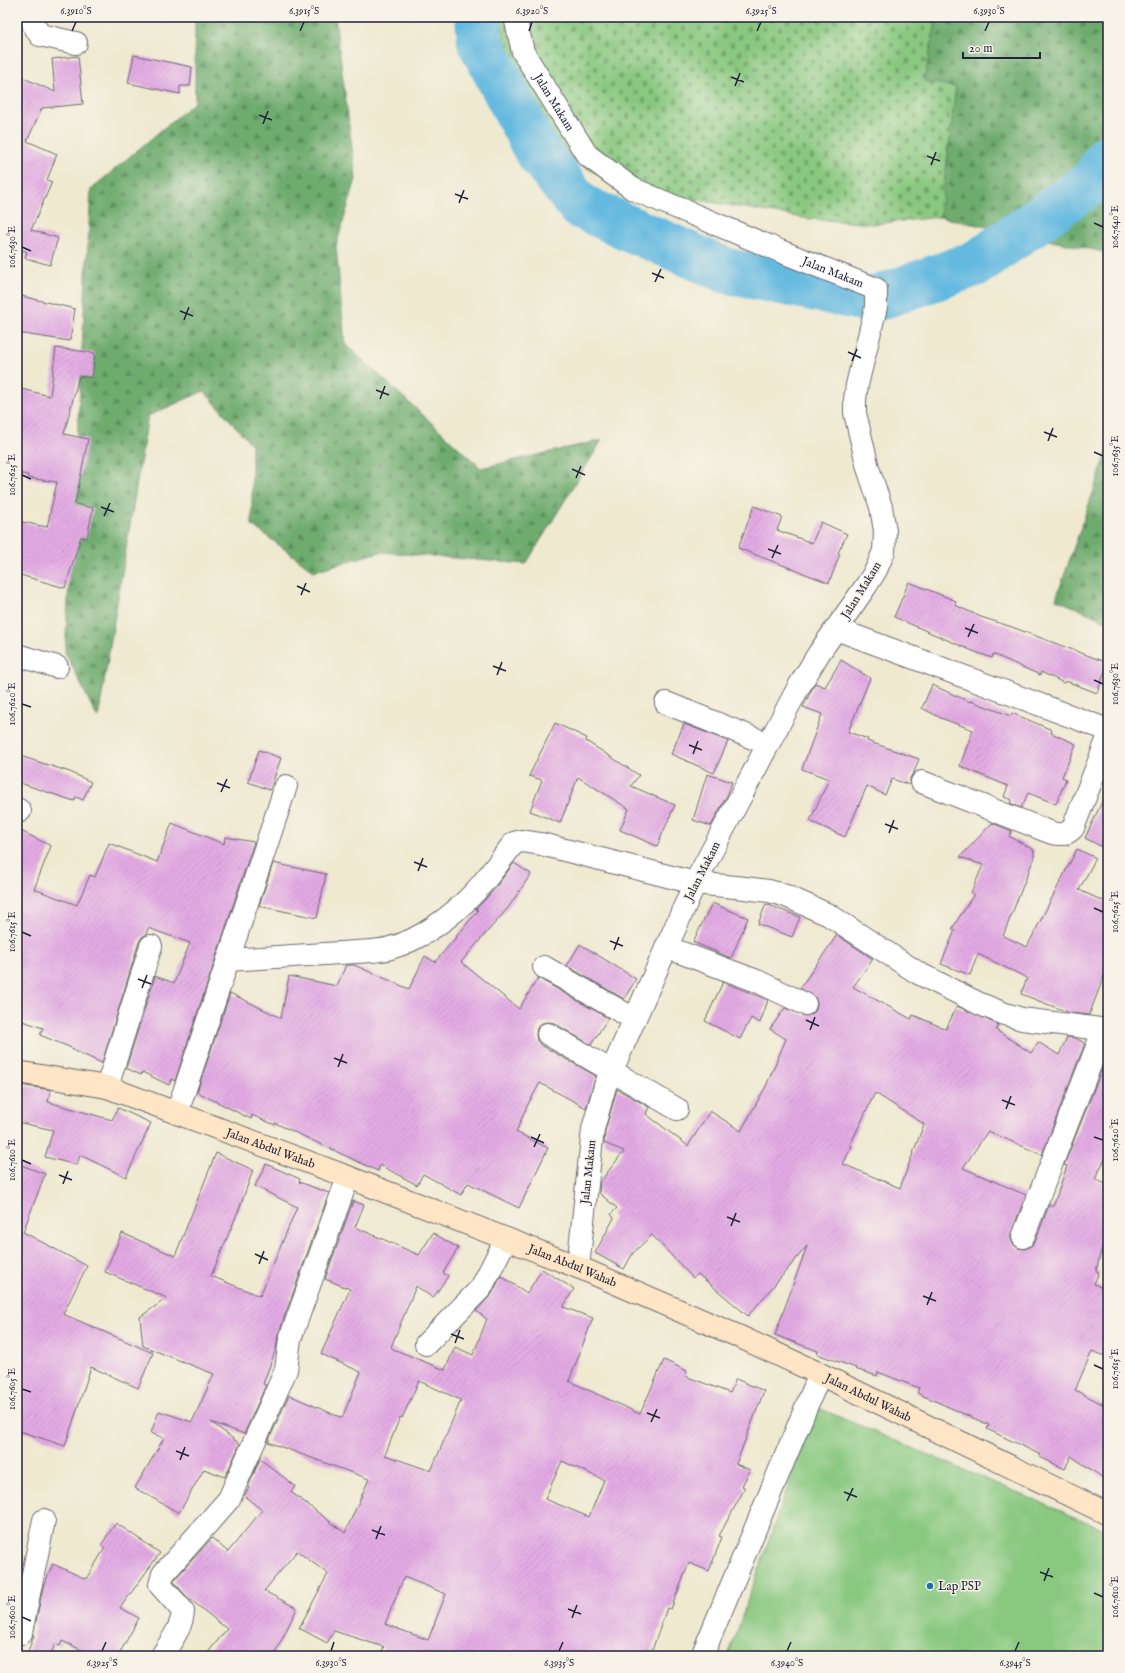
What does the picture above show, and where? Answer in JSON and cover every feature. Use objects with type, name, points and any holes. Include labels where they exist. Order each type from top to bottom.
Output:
[{"type":"street","points":[[32,17],[33,24],[40,35],[76,44]]},
{"type":"street","name":"Jalan Makam","points":[[515,17],[523,52],[587,155],[633,189],[780,251],[876,298],[854,399],[855,413],[866,460],[881,506],[885,531],[884,551],[870,580],[819,653],[798,688],[695,883],[611,1071],[597,1109],[593,1129],[578,1267]]},
{"type":"street","points":[[836,629],[897,653],[1108,730]]},
{"type":"street","points":[[17,655],[57,667]]},
{"type":"street","points":[[666,703],[768,744]]},
{"type":"street","points":[[922,782],[1052,833],[1060,835],[1067,834],[1073,828],[1108,738]]},
{"type":"street","points":[[176,1113],[286,786]]},
{"type":"street","points":[[228,960],[372,951],[391,948],[406,942],[425,932],[456,910],[473,894],[514,843],[522,841],[541,844],[695,883],[769,891],[810,906],[829,915],[918,973],[980,1004],[1005,1014],[1041,1022],[1106,1030],[1023,1237]]},
{"type":"street","points":[[106,1087],[150,946]]},
{"type":"street","points":[[666,947],[758,981],[805,1004]]},
{"type":"street","points":[[544,968],[634,1019]]},
{"type":"street","points":[[548,1034],[677,1110]]},
{"type":"street","name":"Jalan Abdul Wahab","points":[[17,1072],[106,1087],[348,1177],[578,1267],[738,1336],[820,1374],[1108,1514]]},
{"type":"street","points":[[162,1656],[177,1632],[181,1623],[183,1611],[160,1585],[161,1579],[163,1574],[229,1499],[286,1370],[290,1339],[348,1177]]},
{"type":"street","points":[[426,1344],[481,1288],[506,1239]]},
{"type":"street","points":[[702,1656],[820,1374]]},
{"type":"street","points":[[18,1636],[44,1520]]},
{"type":"green space","points":[[195,17],[335,17],[356,179],[336,246],[345,344],[481,468],[602,440],[526,564],[380,552],[314,571],[252,525],[252,445],[204,391],[148,416],[98,719],[65,652],[91,189],[195,102]]},
{"type":"green space","points":[[500,17],[937,17],[924,81],[956,87],[940,217],[873,224],[810,219],[627,188],[578,164],[527,111],[511,69]]},
{"type":"green space","points":[[937,17],[1108,17],[1108,253],[940,217],[956,88],[924,81]]},
{"type":"green space","points":[[1108,449],[1108,622],[1056,599]]},
{"type":"green space","name":"Lap PSP","points":[[816,1407],[1108,1531],[1108,1641],[1101,1656],[728,1656]]},
{"type":"building","points":[[134,55],[192,67],[190,86],[180,86],[180,94],[128,83]]},
{"type":"building","points":[[78,56],[83,104],[42,108],[27,141],[57,154],[47,180],[52,182],[31,230],[58,238],[50,265],[25,258],[27,252],[23,250],[17,263],[17,75],[55,92],[52,59]]},
{"type":"building","points":[[17,295],[75,309],[70,341],[17,333]]},
{"type":"building","points":[[56,348],[95,353],[92,378],[79,376],[64,434],[88,439],[75,504],[93,508],[87,538],[81,537],[65,588],[17,574],[17,521],[47,527],[57,482],[28,478],[28,475],[17,473],[17,388],[50,396]]},
{"type":"building","points":[[754,506],[782,517],[777,530],[812,543],[821,522],[847,534],[838,553],[840,554],[829,583],[738,548]]},
{"type":"building","points":[[909,582],[956,601],[955,605],[981,617],[1108,663],[1097,693],[1066,681],[1064,683],[1041,672],[1040,675],[993,654],[992,658],[973,651],[894,617]]},
{"type":"building","points":[[841,660],[870,678],[848,732],[868,739],[867,741],[919,759],[910,778],[910,785],[892,779],[885,795],[867,786],[845,837],[810,821],[829,779],[802,769],[822,714],[803,707],[815,683],[825,687]]},
{"type":"building","points":[[932,685],[970,702],[971,701],[1011,716],[1012,713],[1052,730],[1051,733],[1076,744],[1062,777],[1066,779],[1056,804],[1028,793],[1021,808],[1010,803],[1012,800],[1004,797],[1008,786],[960,766],[973,730],[941,718],[922,708]]},
{"type":"building","points":[[555,723],[587,738],[586,741],[639,775],[631,786],[675,805],[657,846],[620,830],[629,809],[578,777],[560,823],[530,811],[542,780],[529,776]]},
{"type":"building","points":[[684,724],[728,741],[714,773],[671,754]]},
{"type":"building","points":[[259,750],[281,758],[270,790],[248,782]]},
{"type":"building","points":[[17,755],[70,772],[91,782],[83,800],[76,797],[74,801],[17,782]]},
{"type":"building","points":[[707,774],[732,782],[711,826],[693,820]]},
{"type":"building","points":[[1108,789],[1108,850],[1085,838]]},
{"type":"building","points":[[172,823],[224,844],[225,837],[254,842],[175,1081],[172,1079],[169,1085],[142,1072],[141,1075],[126,1068],[155,976],[174,983],[190,943],[148,928],[146,935],[142,937],[139,942],[102,1063],[73,1050],[74,1049],[40,1035],[43,1028],[17,1019],[17,829],[51,846],[34,889],[77,905],[90,875],[95,877],[109,843],[157,862]]},
{"type":"building","points":[[992,823],[1012,831],[1009,836],[1034,850],[1034,858],[1003,936],[1027,947],[1077,849],[1096,858],[1079,890],[1108,903],[1108,966],[1089,1015],[1070,1013],[1021,994],[1027,978],[978,954],[970,975],[941,964],[955,930],[952,929],[974,894],[971,893],[983,865],[960,857]]},
{"type":"building","points":[[273,863],[326,874],[317,918],[259,906]]},
{"type":"building","points":[[514,863],[531,874],[508,908],[461,962],[519,1009],[538,978],[608,1018],[591,1045],[554,1023],[542,1023],[537,1028],[537,1041],[541,1045],[596,1076],[586,1108],[540,1083],[527,1106],[516,1132],[548,1148],[519,1208],[468,1183],[461,1195],[423,1174],[417,1185],[380,1165],[378,1171],[275,1123],[275,1125],[252,1115],[251,1119],[197,1092],[230,993],[281,1018],[289,976],[337,986],[346,965],[354,965],[409,989],[425,956],[435,962],[478,911],[476,909],[493,891]]},
{"type":"building","points":[[712,903],[748,918],[731,958],[693,942]]},
{"type":"building","points":[[766,904],[800,917],[792,937],[758,924]]},
{"type":"building","points":[[837,935],[873,959],[853,987],[911,1019],[913,1015],[946,1029],[957,1006],[999,1025],[996,1030],[1031,1053],[1038,1042],[1059,1055],[1067,1037],[1075,1038],[1085,1043],[1042,1155],[988,1131],[963,1168],[1026,1195],[1011,1233],[1013,1244],[1018,1248],[1025,1249],[1035,1242],[1049,1205],[1053,1207],[1067,1166],[1064,1165],[1108,1054],[1108,1153],[1095,1179],[1108,1185],[1108,1224],[1096,1271],[1099,1272],[1094,1284],[1108,1291],[1108,1357],[1092,1351],[1075,1390],[1108,1407],[1108,1481],[1071,1456],[1065,1469],[1040,1457],[1041,1455],[987,1429],[989,1425],[917,1393],[919,1388],[878,1372],[877,1376],[855,1369],[856,1368],[817,1354],[818,1351],[775,1335],[807,1246],[748,1316],[698,1274],[693,1278],[652,1235],[633,1253],[624,1269],[595,1253],[614,1218],[611,1214],[617,1208],[599,1193],[600,1182],[624,1151],[604,1143],[605,1131],[617,1089],[649,1107],[646,1114],[688,1146],[710,1111],[741,1131],[766,1086],[786,1039],[770,1029],[785,1008],[806,1016],[812,1014],[816,1010],[817,1003],[815,997],[800,988]],"holes":[[[875,1093],[924,1124],[900,1188],[843,1164],[852,1146],[850,1145]]]},
{"type":"building","points":[[580,944],[636,979],[624,999],[567,966]]},
{"type":"building","points":[[723,982],[768,1000],[760,1023],[751,1018],[740,1039],[705,1021]]},
{"type":"building","points":[[20,1085],[51,1090],[48,1102],[112,1120],[118,1108],[151,1123],[126,1177],[80,1155],[77,1165],[45,1157],[53,1130],[17,1122],[17,1098]]},
{"type":"building","points":[[216,1153],[253,1170],[240,1207],[211,1276],[260,1296],[297,1207],[255,1186],[266,1164],[300,1179],[299,1182],[329,1193],[278,1335],[276,1349],[263,1384],[266,1385],[244,1434],[211,1422],[240,1444],[225,1477],[204,1469],[179,1513],[135,1488],[164,1438],[151,1433],[159,1411],[192,1422],[214,1374],[143,1346],[140,1317],[167,1298],[105,1272],[122,1233],[175,1256]]},
{"type":"building","points":[[21,1165],[45,1174],[23,1232],[87,1266],[63,1314],[153,1353],[138,1388],[91,1367],[65,1446],[17,1430],[17,1176]]},
{"type":"building","points":[[353,1201],[364,1205],[355,1227],[419,1255],[433,1233],[458,1248],[443,1273],[448,1276],[433,1298],[416,1286],[391,1347],[393,1349],[445,1370],[455,1347],[473,1355],[487,1319],[476,1311],[492,1294],[501,1276],[527,1293],[542,1269],[574,1289],[563,1307],[593,1318],[569,1381],[640,1414],[664,1360],[687,1371],[685,1376],[730,1393],[736,1379],[764,1391],[736,1464],[750,1470],[742,1486],[745,1488],[719,1536],[722,1537],[709,1571],[689,1563],[671,1609],[667,1608],[650,1656],[380,1656],[384,1647],[334,1631],[327,1643],[299,1628],[328,1574],[297,1551],[264,1591],[297,1608],[274,1656],[205,1656],[227,1629],[186,1596],[174,1580],[212,1538],[228,1552],[262,1510],[244,1496],[249,1488],[248,1487],[260,1459],[295,1486],[291,1492],[345,1533],[369,1479],[268,1442],[289,1395],[342,1418],[361,1372],[321,1354],[350,1289],[325,1279]],"holes":[[[419,1381],[461,1400],[431,1471],[385,1455],[400,1417],[402,1418]],[[562,1461],[604,1480],[589,1517],[545,1499]],[[404,1577],[446,1594],[428,1640],[385,1624]]]},
{"type":"building","points":[[116,1523],[160,1553],[120,1608],[139,1618],[118,1656],[95,1656],[62,1641],[60,1646],[55,1644],[50,1656],[26,1656],[34,1636],[43,1587],[53,1564],[86,1579],[105,1548],[101,1545]]},
{"type":"waterway","points":[[478,17],[480,42],[536,150],[580,206],[727,271],[872,300],[977,263],[1093,181],[1108,157]]},
{"type":"place","name":"Lap PSP","points":[[930,1586]]}]
